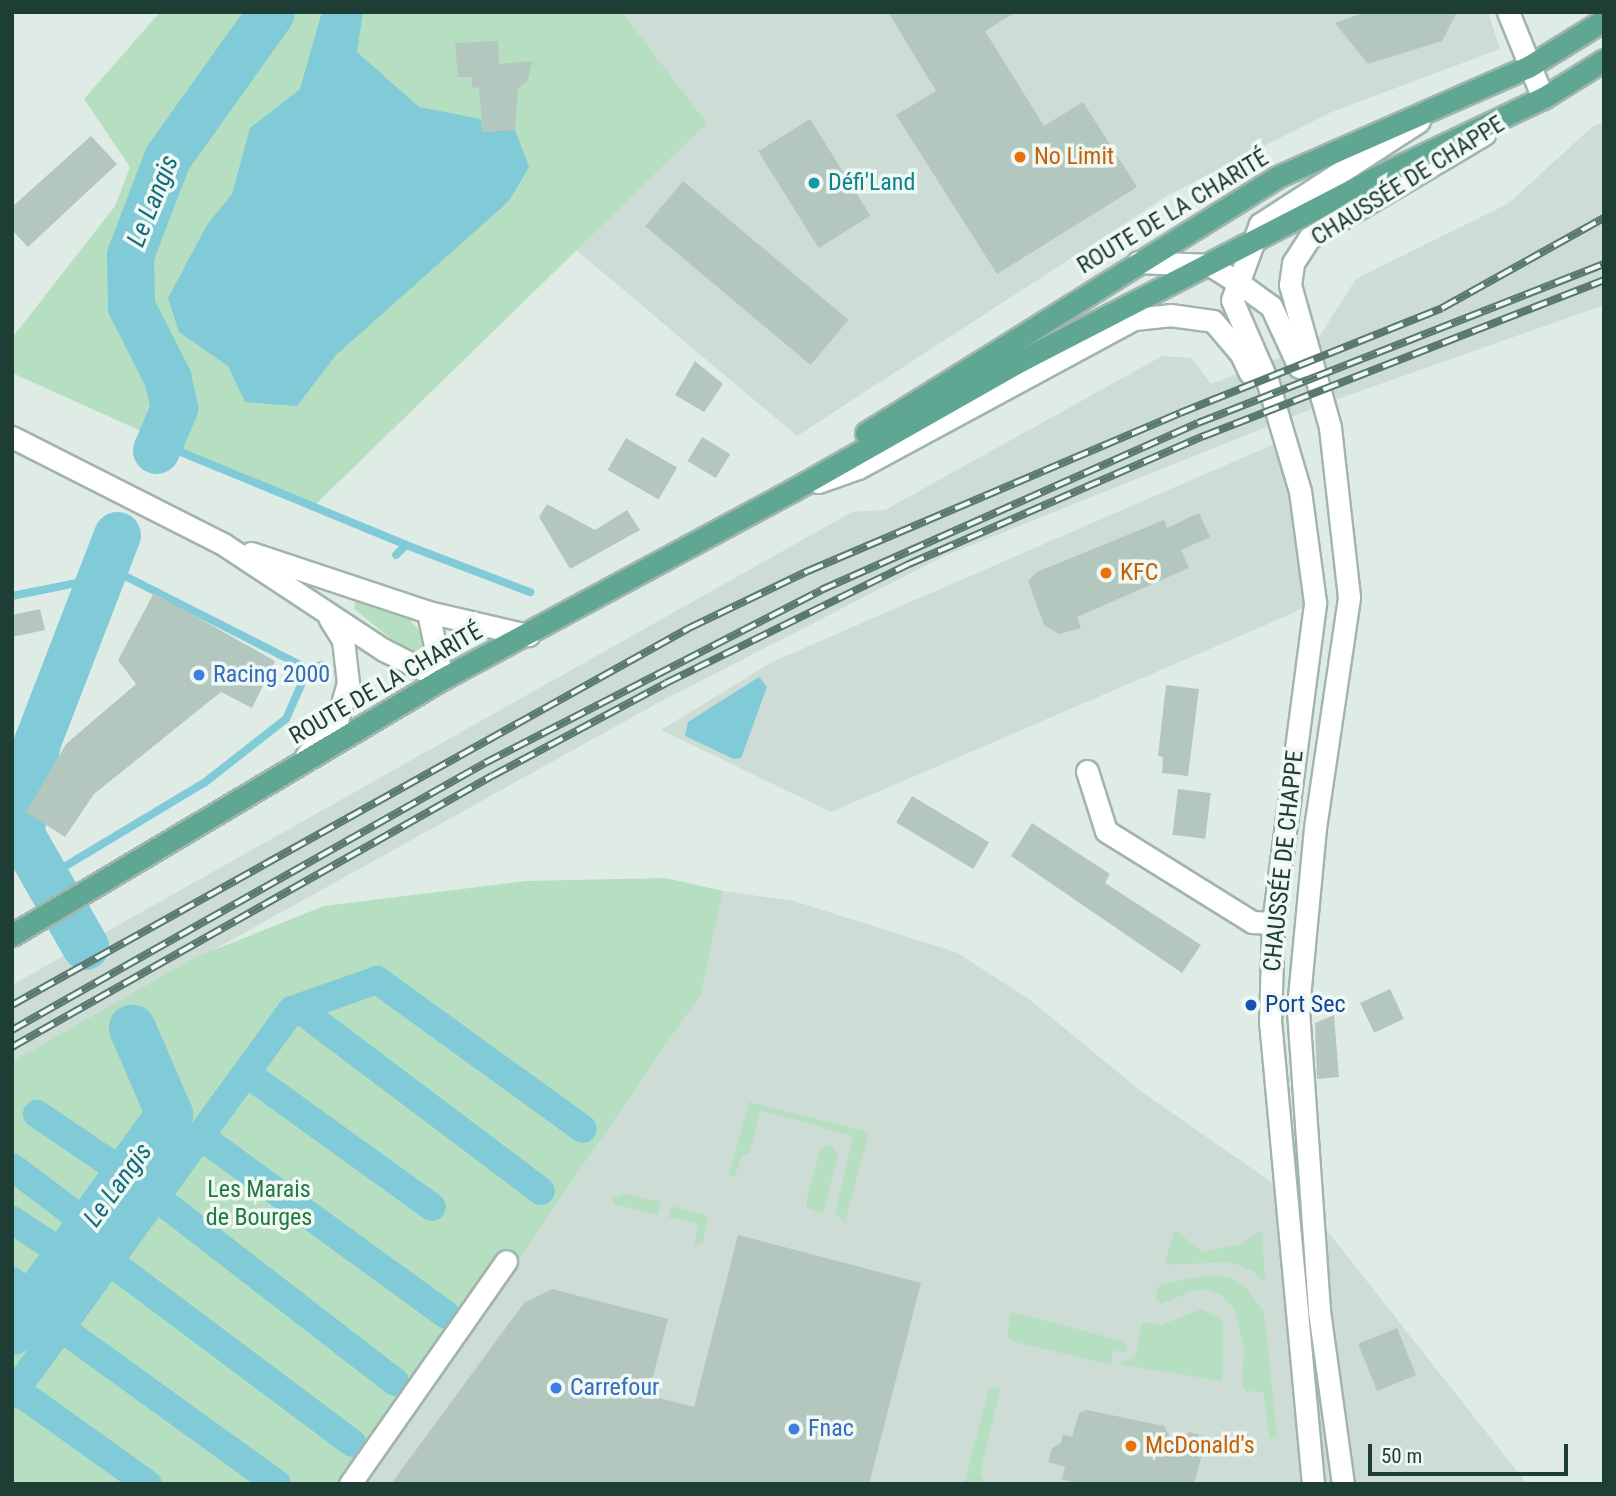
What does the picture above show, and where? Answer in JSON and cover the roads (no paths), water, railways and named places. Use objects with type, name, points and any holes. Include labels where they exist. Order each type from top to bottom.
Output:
[{"type":"main road","points":[[1508,12],[1528,67],[1543,98]]},
{"type":"main road","name":"ROUTE DE LA CHARITÉ","points":[[793,490],[855,440],[1277,177],[1528,67],[1604,20]]},
{"type":"main road","name":"ROUTE DE LA CHARITÉ","points":[[12,935],[92,890],[299,762],[442,679],[793,490],[1020,361],[1543,98],[1604,60]]},
{"type":"main road","name":"CHAUSSÉE DE CHAPPE","points":[[1343,1484],[1317,1297],[1298,1008],[1315,828],[1349,597],[1344,524],[1330,427],[1290,285],[1293,263],[1309,238],[1543,98]]},
{"type":"main road","name":"CHAUSSÉE DE CHAPPE","points":[[1313,1484],[1270,1024],[1273,923],[1315,602],[1300,491],[1268,383],[1233,300],[1260,224],[1438,108]]},
{"type":"main road","name":"CHAUSSÉE DE CHAPPE","points":[[1138,262],[1210,265],[1271,306],[1301,371],[1329,449],[1344,524]]},
{"type":"main road","name":"CHAUSSÉE DE CHAPPE","points":[[793,490],[858,468],[1134,318],[1170,315],[1213,321],[1241,354],[1300,491]]},
{"type":"main road","points":[[12,438],[223,544],[384,650],[442,679]]},
{"type":"main road","points":[[223,544],[428,612],[527,635]]},
{"type":"main road","points":[[299,762],[337,721],[348,683],[343,640],[322,607]]},
{"type":"main road","points":[[428,612],[442,679]]},
{"type":"main road","points":[[1087,771],[1106,831],[1252,922],[1273,923]]},
{"type":"main road","points":[[350,1484],[506,1261]]},
{"type":"water","points":[[322,12],[363,12],[357,52],[419,107],[481,119],[483,132],[515,130],[529,167],[509,201],[336,355],[297,406],[245,402],[228,366],[179,332],[168,298],[207,225],[232,194],[250,128],[300,89]]},
{"type":"water","points":[[759,677],[767,687],[741,758],[734,759],[685,736],[688,722]]},
{"type":"waterway","name":"Le Langis","points":[[156,450],[174,408],[168,379],[131,306],[130,255],[167,158],[271,12]]},
{"type":"waterway","points":[[159,443],[406,545],[396,555]]},
{"type":"waterway","name":"Le Langis","points":[[85,946],[20,833],[37,742],[117,535]]},
{"type":"waterway","points":[[406,545],[530,592]]},
{"type":"waterway","points":[[12,596],[121,574],[308,669]]},
{"type":"waterway","points":[[44,879],[204,783],[286,719],[308,669],[322,665]]},
{"type":"waterway","points":[[12,1395],[292,1010],[377,980],[583,1129]]},
{"type":"waterway","points":[[298,1008],[541,1191]]},
{"type":"waterway","name":"Le Langis","points":[[12,1331],[169,1114],[132,1028]]},
{"type":"waterway","points":[[246,1073],[432,1207]]},
{"type":"waterway","points":[[37,1114],[126,1174],[395,1382]]},
{"type":"waterway","points":[[200,1136],[446,1315]]},
{"type":"waterway","points":[[12,1167],[89,1225]]},
{"type":"waterway","points":[[12,1220],[67,1256]]},
{"type":"waterway","points":[[109,1261],[352,1443]]},
{"type":"waterway","points":[[12,1281],[37,1298]]},
{"type":"waterway","points":[[61,1328],[277,1484]]},
{"type":"waterway","points":[[16,1390],[148,1484]]},
{"type":"railway","points":[[12,1005],[689,628],[808,571],[1180,413],[1442,308],[1604,218]]},
{"type":"railway","points":[[12,1030],[485,763],[821,590],[1198,423],[1604,264]]},
{"type":"railway","points":[[12,1047],[492,776],[666,683],[909,564],[1204,436],[1604,280]]},
{"type":"place","name":"No Limit","points":[[1020,157]]},
{"type":"place","name":"Défi'Land","points":[[814,183]]},
{"type":"place","name":"KFC","points":[[1106,573]]},
{"type":"place","name":"Racing 2000","points":[[199,675]]},
{"type":"place","name":"Port Sec","points":[[1251,1005]]},
{"type":"place","name":"Carrefour","points":[[556,1388]]},
{"type":"place","name":"Fnac","points":[[794,1429]]},
{"type":"place","name":"McDonald's","points":[[1131,1446]]},
{"type":"park label","name":"Les Marais de Bourges","points":[[259,1204]]}]
